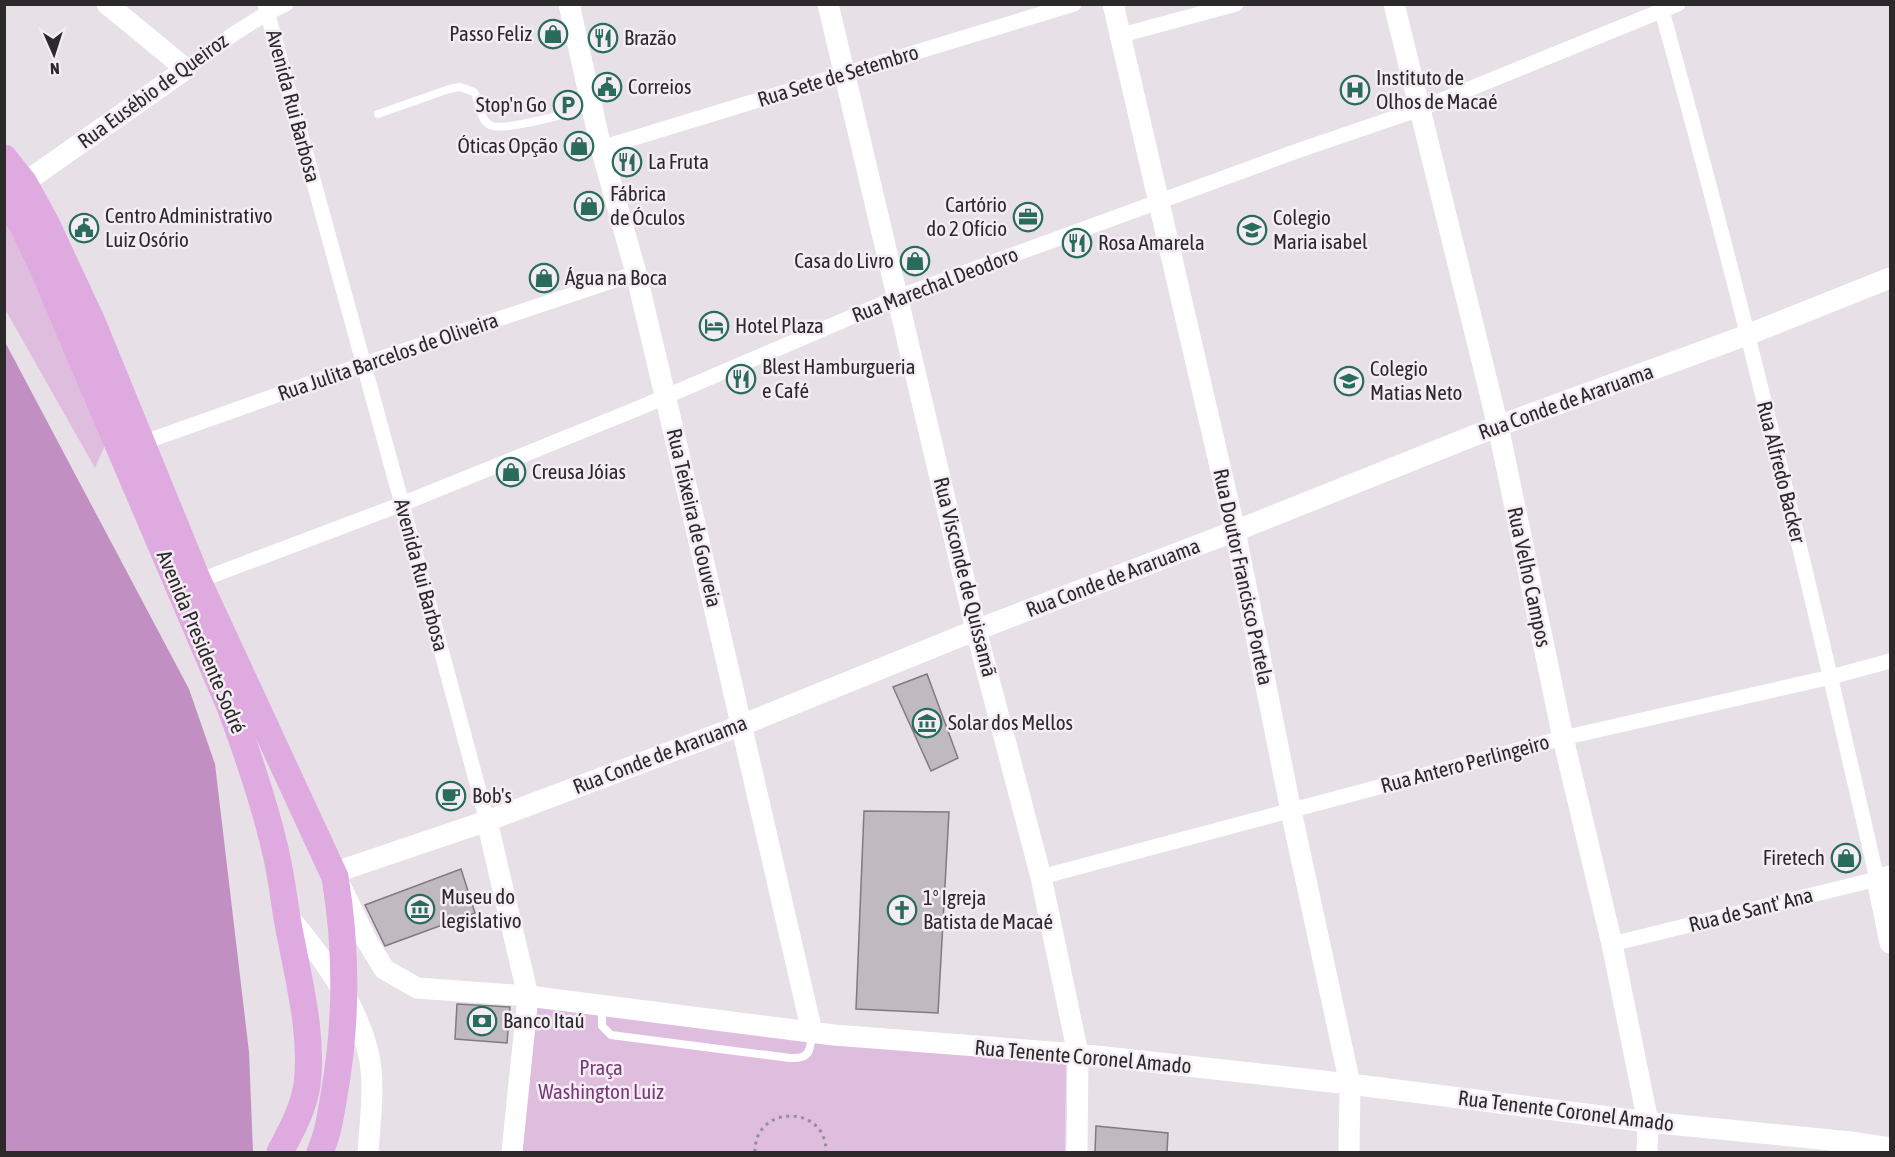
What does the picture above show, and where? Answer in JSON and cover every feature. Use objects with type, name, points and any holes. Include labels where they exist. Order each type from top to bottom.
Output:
[{"type":"highway","name":"Avenida Presidente Sodré","points":[[4,158],[23,226],[231,709],[250,762],[277,859],[303,1004],[307,1084],[291,1132]]},
{"type":"highway","name":"Avenida Presidente Sodré","points":[[14,189],[46,223],[93,324],[198,581],[334,875],[341,924],[345,995],[340,1063],[330,1119],[320,1152]]},
{"type":"highway","points":[[277,859],[283,852],[299,843],[320,844]]},
{"type":"street","points":[[106,4],[186,69]]},
{"type":"street","name":"Rua Eusébio de Queiroz","points":[[14,189],[186,69],[266,9],[286,4]]},
{"type":"street","name":"Rua Teixeira de Gouveia","points":[[569,4],[602,148],[636,273],[812,1032]]},
{"type":"street","name":"Rua Visconde de Quissamã","points":[[828,4],[976,630],[1041,877],[1078,1054],[1077,1152]]},
{"type":"street","name":"Rua Sete de Setembro","points":[[602,148],[1074,4]]},
{"type":"street","name":"Rua Doutor Francisco Portela","points":[[1113,4],[1235,531],[1291,811],[1350,1084],[1349,1152]]},
{"type":"street","points":[[1122,35],[1236,4]]},
{"type":"street","name":"Rua Velho Campos","points":[[1394,4],[1498,426],[1563,738],[1612,944],[1648,1122],[1647,1152]]},
{"type":"street","name":"Rua Marechal Deodoro","points":[[198,581],[402,504],[665,397],[898,297],[1297,151],[1420,109],[1661,8],[1678,4]]},
{"type":"street","name":"Rua Alfredo Backer","points":[[1661,8],[1748,335],[1831,677],[1883,878],[1890,943]]},
{"type":"street","name":"Avenida Rui Barbosa","points":[[266,9],[487,821],[528,996],[512,1152]]},
{"type":"street","name":"Rua Julita Barcelos de Oliveira","points":[[142,443],[364,364],[636,273]]},
{"type":"street","name":"Rua Conde de Araruama","points":[[334,875],[487,821],[742,725],[976,630],[1235,531],[1498,426],[1748,335],[1890,278]]},
{"type":"street","name":"Rua Antero Perlingeiro","points":[[1041,877],[1563,738],[1831,677],[1890,661]]},
{"type":"street","name":"Rua Tenente Coronel Amado","points":[[334,875],[367,941],[384,969],[417,988],[528,996],[812,1032],[1078,1054],[1350,1084],[1648,1122],[1737,1129],[1890,1148]]},
{"type":"street","name":"Rua de Sant' Ana","points":[[1612,944],[1883,878]]},
{"type":"street","points":[[285,913],[314,946],[358,1020],[369,1055],[368,1152]]},
{"type":"lane","points":[[378,114],[460,87],[474,92],[483,118],[489,125],[496,127],[512,126],[592,107]]},
{"type":"lane","points":[[602,1006],[602,1026],[611,1035],[790,1058],[807,1055],[812,1032]]},
{"type":"path","points":[[755,1152],[757,1139],[767,1124],[774,1119],[792,1115],[809,1120],[817,1126],[825,1140],[826,1152]]},
{"type":"green space","points":[[4,211],[105,445],[95,468],[5,309]]},
{"type":"green space","name":"Praça Washington Luiz","points":[[530,1000],[1066,1063],[1065,1152],[520,1152]]},
{"type":"shaded area","points":[[5,342],[189,689],[215,764],[249,1052],[253,1152],[5,1152]]},
{"type":"building","name":"Solar dos Mellos","points":[[927,674],[958,758],[931,771],[893,687]]},
{"type":"building","name":"1° Igreja Batista de Macaé","points":[[864,811],[949,812],[938,1013],[856,1009]]},
{"type":"building","name":"Museu do legislativo","points":[[461,869],[475,913],[385,946],[365,905]]},
{"type":"building","name":"Banco Itaú","points":[[457,1004],[510,1007],[507,1043],[455,1039]]},
{"type":"building","points":[[1096,1126],[1168,1133],[1167,1152],[1095,1152]]},
{"type":"place","name":"Passo Feliz","points":[[553,34]]},
{"type":"place","name":"Brazão","points":[[603,38]]},
{"type":"place","name":"Correios","points":[[607,87]]},
{"type":"place","name":"Instituto de Olhos de Macaé","points":[[1355,90]]},
{"type":"place","name":"Stop'n Go","points":[[568,105]]},
{"type":"place","name":"Óticas Opção","points":[[579,146]]},
{"type":"place","name":"La Fruta","points":[[627,162]]},
{"type":"place","name":"Fábrica de Óculos","points":[[589,206]]},
{"type":"place","name":"Cartório do 2 Ofício","points":[[1028,217]]},
{"type":"place","name":"Centro Administrativo Luiz Osório","points":[[84,228]]},
{"type":"place","name":"Colegio Maria isabel","points":[[1252,230]]},
{"type":"place","name":"Rosa Amarela","points":[[1077,243]]},
{"type":"place","name":"Casa do Livro","points":[[915,261]]},
{"type":"place","name":"Água na Boca","points":[[544,278]]},
{"type":"place","name":"Hotel Plaza","points":[[714,326]]},
{"type":"place","name":"Blest Hamburgueria e Café","points":[[741,379]]},
{"type":"place","name":"Colegio Matias Neto","points":[[1349,381]]},
{"type":"place","name":"Creusa Jóias","points":[[511,472]]},
{"type":"place","name":"Solar dos Mellos","points":[[927,723]]},
{"type":"place","name":"Bob's","points":[[451,796]]},
{"type":"place","name":"Firetech","points":[[1846,858]]},
{"type":"place","name":"Museu do legislativo","points":[[420,909]]},
{"type":"place","name":"1° Igreja Batista de Macaé","points":[[902,910]]},
{"type":"place","name":"Banco Itaú","points":[[482,1021]]}]
